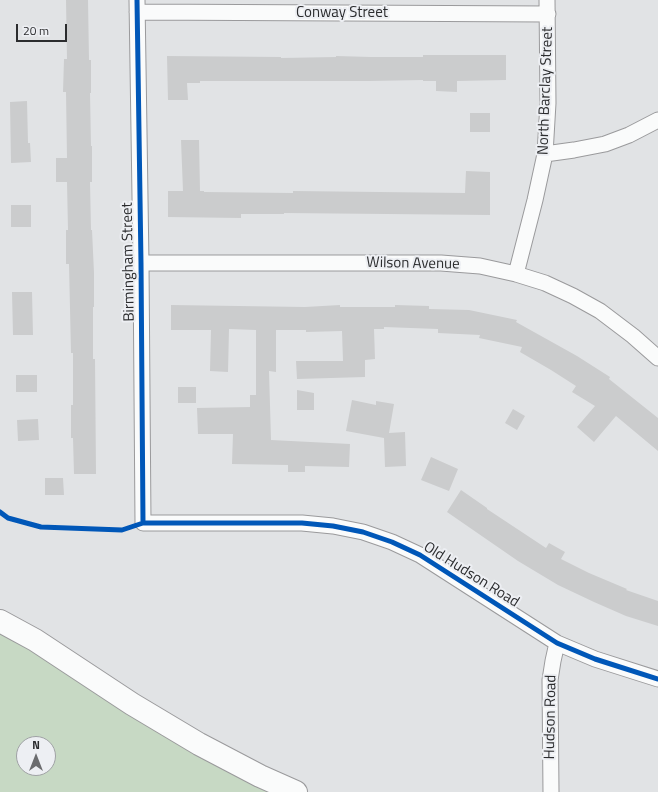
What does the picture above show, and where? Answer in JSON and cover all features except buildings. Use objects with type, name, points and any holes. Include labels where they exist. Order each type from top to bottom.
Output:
[{"type":"highway","points":[[0,621],[35,640],[132,704],[198,744],[260,776],[296,792]]},
{"type":"street","name":"Conway Street","points":[[137,6],[548,7]]},
{"type":"street","name":"Birmingham Street","points":[[137,6],[143,523]]},
{"type":"street","name":"North Barclay Street","points":[[516,274],[536,200],[546,154],[548,103],[548,7]]},
{"type":"street","points":[[546,154],[605,144],[629,135],[658,120]]},
{"type":"street","name":"Wilson Avenue","points":[[141,263],[441,263],[480,266],[516,274],[552,286],[573,296],[600,311],[633,336],[658,358]]},
{"type":"street","name":"Old Hudson Road","points":[[143,523],[302,523],[333,526],[363,532],[392,542],[420,555],[557,643],[595,659],[658,679]]},
{"type":"street","name":"Hudson Road","points":[[551,792],[550,680],[557,643]]},
{"type":"green space","points":[[0,631],[281,792],[0,792]]},
{"type":"cycle path","points":[[137,0],[143,523]]},
{"type":"cycle path","points":[[0,512],[8,518],[41,527],[122,530],[143,523],[302,523],[333,526],[363,532],[392,542],[420,555],[557,643],[595,659],[658,679]]}]
